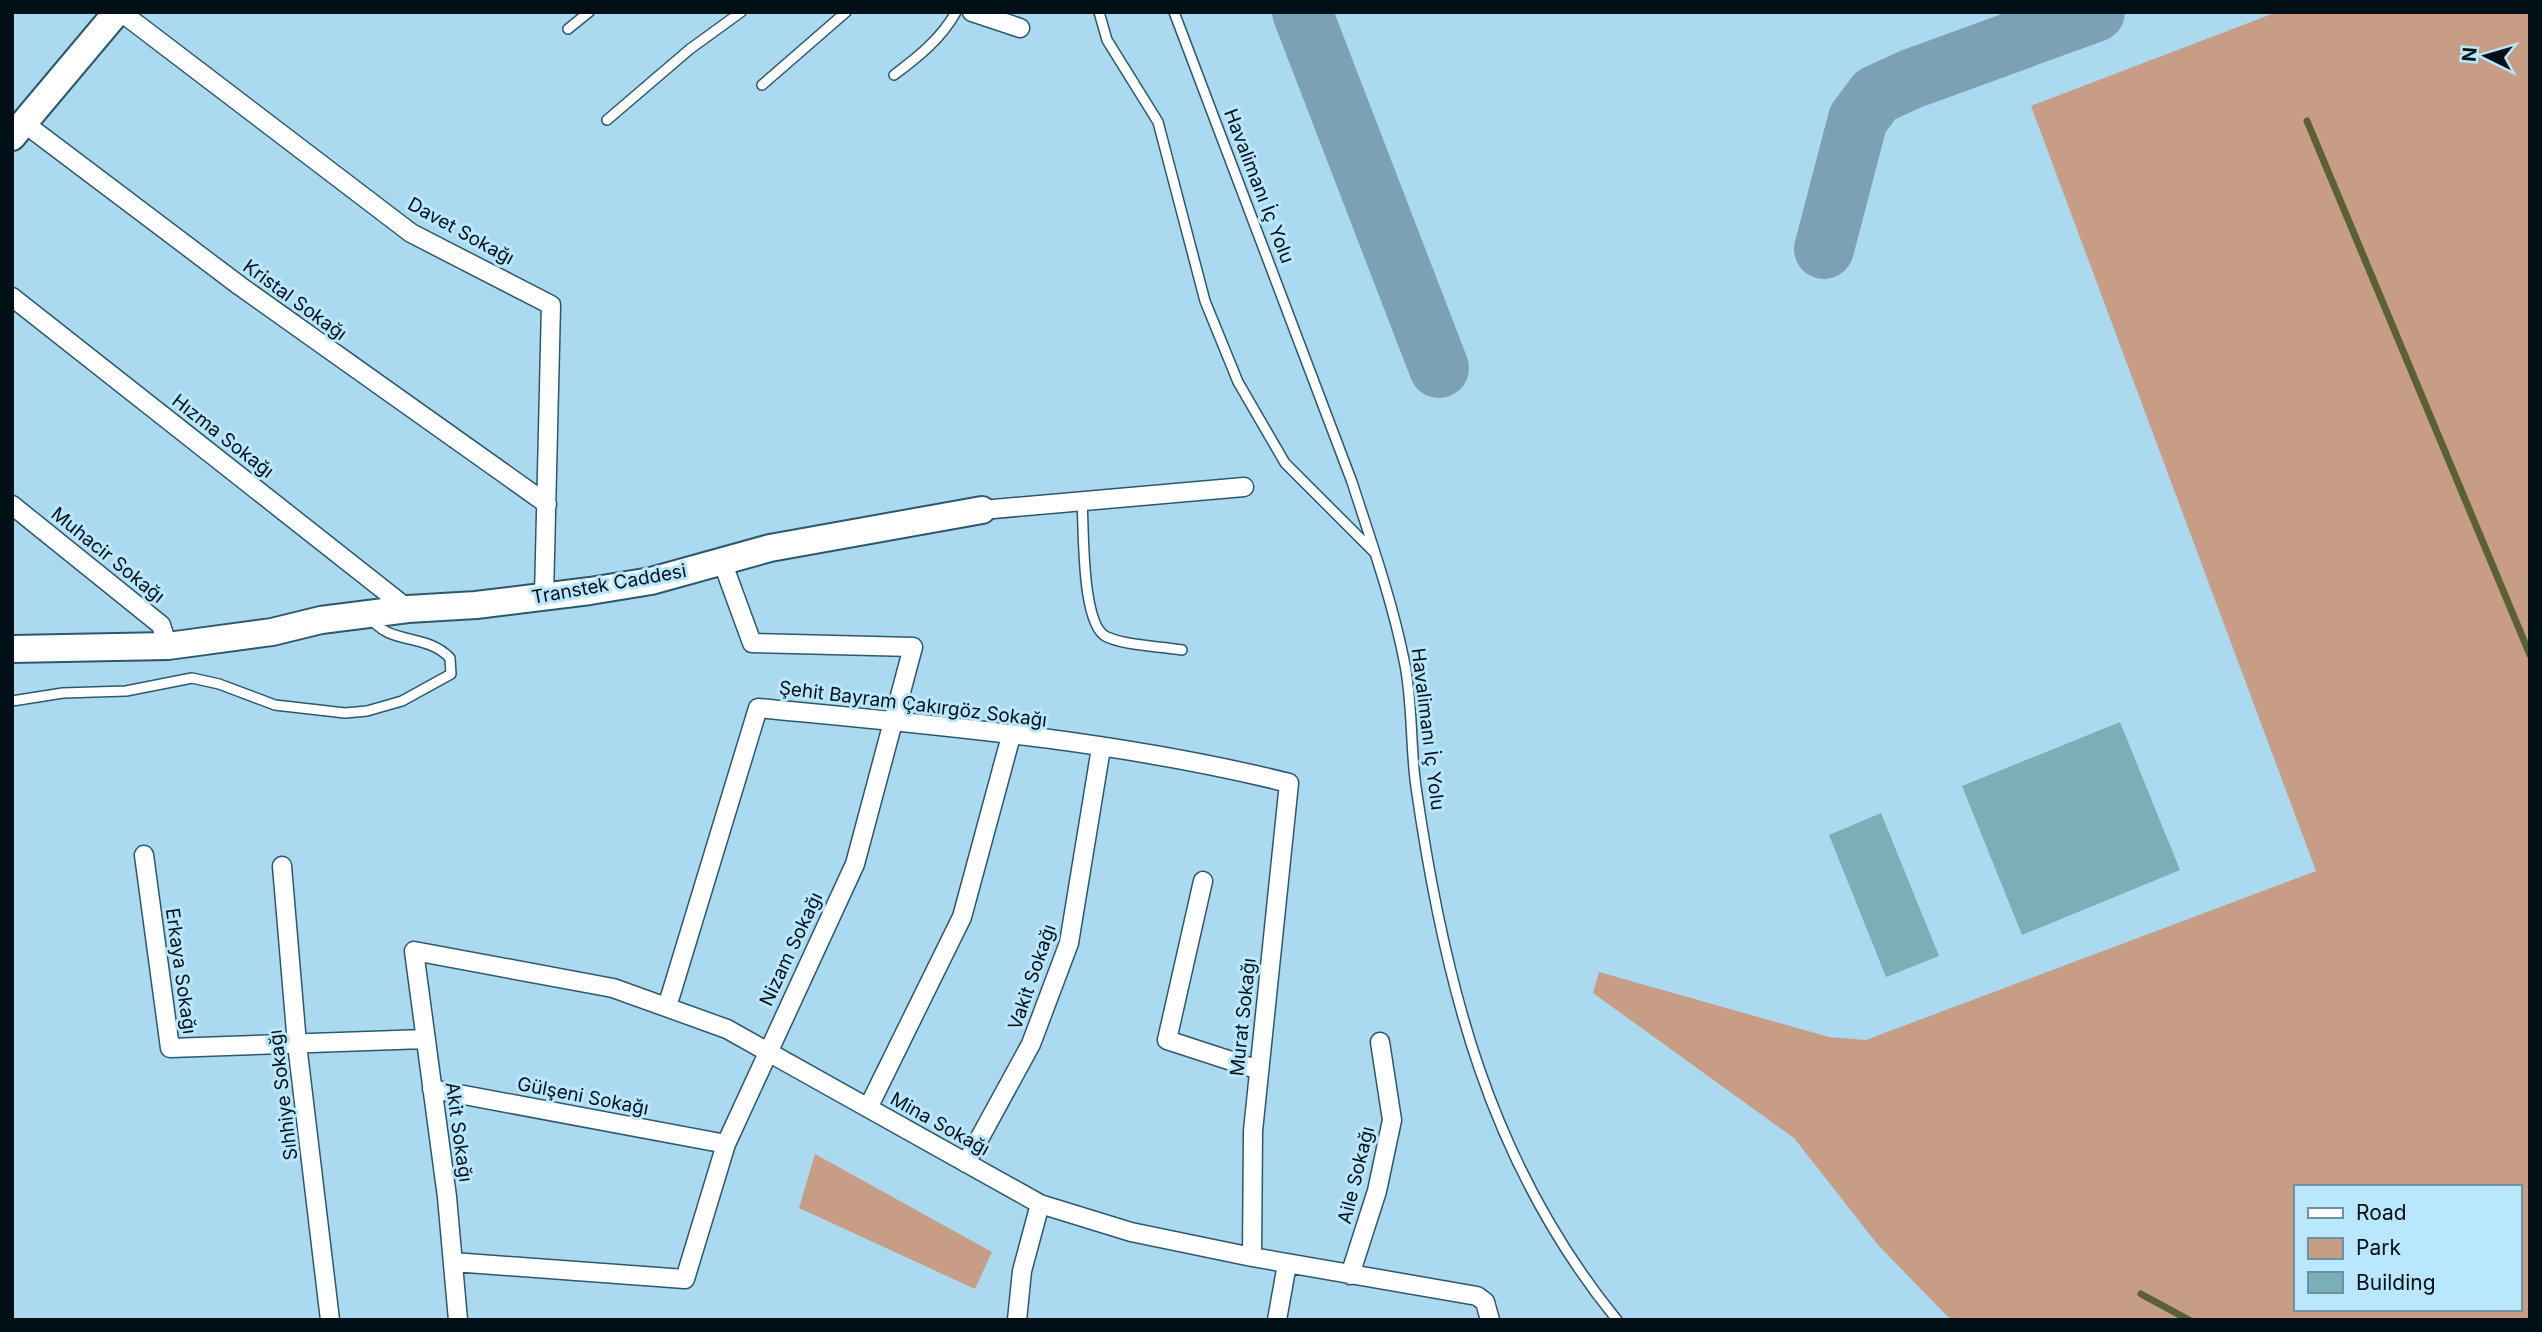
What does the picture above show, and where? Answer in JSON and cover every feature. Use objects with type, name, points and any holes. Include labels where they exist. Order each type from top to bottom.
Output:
[{"type":"street","points":[[18,130],[119,12]]},
{"type":"street","name":"Davet Sokağı","points":[[119,12],[411,233],[551,305],[544,597]]},
{"type":"street","points":[[972,12],[1020,28]]},
{"type":"street","name":"Kristal Sokağı","points":[[18,130],[547,504]]},
{"type":"street","name":"Hızma Sokağı","points":[[12,297],[408,609]]},
{"type":"street","name":"Transtek Caddesi","points":[[12,649],[168,646],[272,632],[321,620],[544,597],[651,581],[770,548],[982,510],[1244,487]]},
{"type":"street","name":"Muhacir Sokağı","points":[[12,505],[161,625],[168,646]]},
{"type":"street","name":"Nizam Sokağı","points":[[453,1262],[685,1279],[726,1144],[766,1051],[855,864],[913,647],[752,643],[722,561]]},
{"type":"street","name":"Şehit Bayram Çakırgöz Sokağı","points":[[667,1007],[758,708],[893,721],[1101,748],[1220,765],[1289,783]]},
{"type":"street","points":[[868,1108],[962,917],[1011,736]]},
{"type":"street","name":"Vakit Sokağı","points":[[966,1163],[1031,1044],[1069,943],[1101,748]]},
{"type":"street","name":"Murat Sokağı","points":[[1252,1257],[1253,1131],[1289,783]]},
{"type":"street","name":"Erkaya Sokağı","points":[[144,855],[170,1048],[425,1039]]},
{"type":"street","name":"Sıhhiye Sokağı","points":[[282,866],[297,1044],[330,1320]]},
{"type":"street","points":[[1203,881],[1167,1040],[1259,1070]]},
{"type":"street","name":"Mina Sokağı","points":[[414,951],[613,988],[727,1029],[1040,1204],[1131,1232],[1287,1264],[1477,1296],[1485,1302],[1490,1320]]},
{"type":"street","name":"Akit Sokağı","points":[[414,951],[458,1320]]},
{"type":"street","name":"Aile Sokağı","points":[[1350,1275],[1377,1191],[1392,1120],[1380,1042]]},
{"type":"street","name":"Gülşeni Sokağı","points":[[432,1089],[726,1144]]},
{"type":"street","points":[[1017,1320],[1022,1271],[1040,1204]]},
{"type":"street","points":[[1277,1320],[1287,1264]]},
{"type":"lane","points":[[568,29],[589,12]]},
{"type":"lane","points":[[607,120],[671,64],[741,12]]},
{"type":"lane","points":[[762,85],[846,12]]},
{"type":"lane","points":[[894,75],[926,50],[947,28],[956,12]]},
{"type":"lane","points":[[1099,12],[1113,52],[1157,122],[1205,301],[1238,382],[1285,463],[1376,553]]},
{"type":"lane","name":"Havalimanı İç Yolu","points":[[1174,12],[1352,482],[1376,553],[1405,662],[1416,786],[1444,945],[1456,999],[1476,1065],[1508,1144],[1534,1195],[1565,1250],[1617,1320]]},
{"type":"lane","points":[[1082,502],[1089,609],[1097,628],[1107,637],[1182,650]]},
{"type":"lane","points":[[12,701],[63,693],[126,691],[192,678],[219,684],[275,705],[345,713],[367,711],[402,701],[451,674],[450,658],[438,647],[428,641],[384,632],[369,615]]},
{"type":"green space","points":[[2277,12],[2530,12],[2530,1320],[1951,1320],[1878,1245],[1794,1138],[1593,993],[1599,972],[1829,1037],[1866,1040],[2316,871],[2031,106]]},
{"type":"green space","points":[[815,1154],[992,1252],[975,1289],[799,1208]]},
{"type":"building","points":[[2120,722],[2180,870],[2022,935],[1962,786]]},
{"type":"building","points":[[1881,813],[1939,956],[1886,977],[1829,835]]},
{"type":"waterway","points":[[2307,121],[2530,655]]},
{"type":"waterway","points":[[2141,1294],[2189,1320]]},
{"type":"taxiway","points":[[1302,12],[1439,368]]},
{"type":"taxiway","points":[[1824,249],[1858,119],[1876,95],[1911,79],[2095,12]]}]
